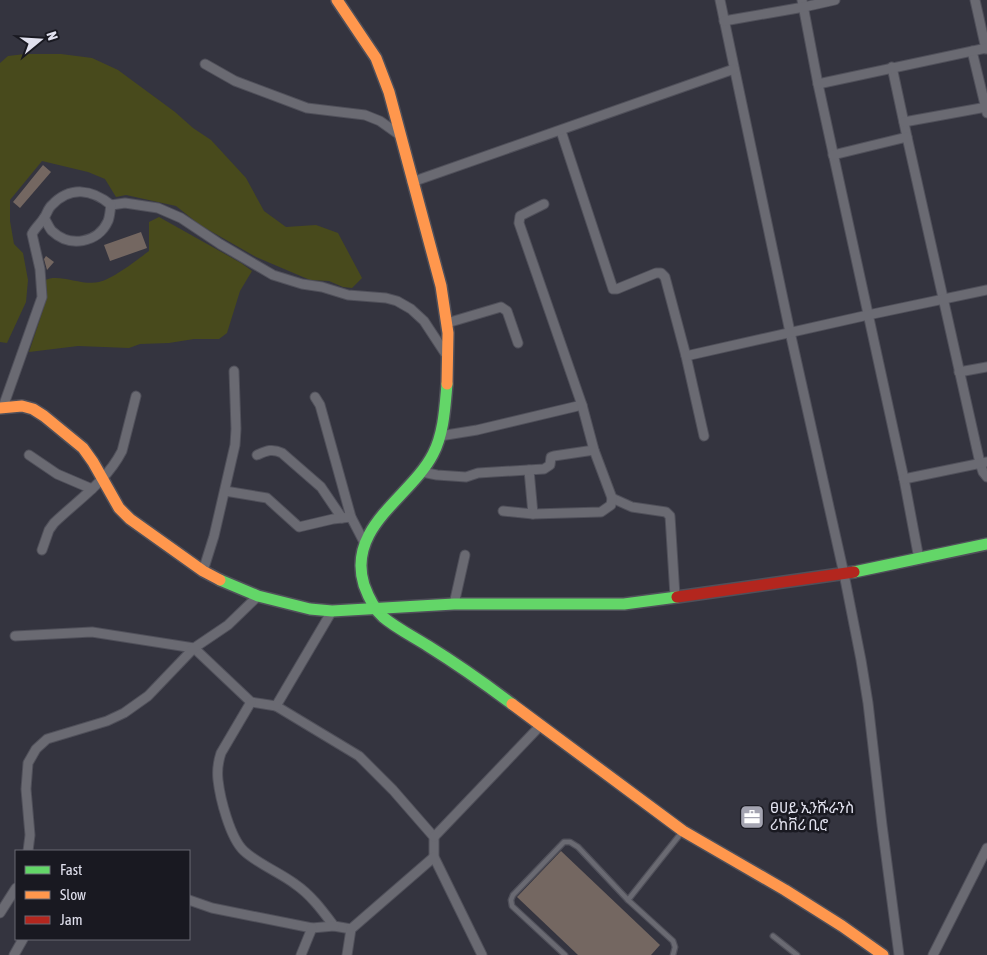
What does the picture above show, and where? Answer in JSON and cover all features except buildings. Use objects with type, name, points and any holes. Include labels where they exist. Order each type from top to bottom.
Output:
[{"type":"street","points":[[337,0],[376,58],[385,80],[439,277],[447,323],[447,356],[440,436],[422,472],[385,510],[364,542],[360,557],[364,585],[374,608],[383,617],[472,674],[683,831],[785,890],[842,926],[883,955]]},
{"type":"street","points":[[720,0],[790,332],[844,574],[868,703],[899,955]]},
{"type":"street","points":[[724,21],[803,4],[835,0]]},
{"type":"street","points":[[818,84],[987,48],[975,0]]},
{"type":"street","points":[[803,4],[833,155],[904,478],[919,559]]},
{"type":"street","points":[[904,122],[987,110],[972,51]]},
{"type":"street","points":[[205,64],[235,81],[307,108],[365,115],[380,121],[400,136]]},
{"type":"street","points":[[892,67],[959,372],[983,463],[983,472],[987,477]]},
{"type":"street","points":[[412,182],[734,69]]},
{"type":"street","points":[[561,131],[613,289],[656,273],[661,273],[667,283],[704,436]]},
{"type":"street","points":[[833,155],[908,137]]},
{"type":"street","points":[[447,356],[424,321],[411,309],[397,302],[386,298],[348,295],[273,275],[220,244],[182,218],[158,208],[125,203],[111,205],[94,194],[74,192],[61,197],[50,206],[32,234],[40,269],[42,297],[1,407],[22,406],[33,409],[44,416],[83,448],[104,479],[111,496],[130,519],[203,571],[230,586],[258,596],[310,609],[332,611],[454,604],[624,604],[844,574],[987,544]]},
{"type":"street","points":[[503,511],[533,514],[601,512],[611,505],[612,498],[594,450],[582,404],[519,223],[520,216],[544,204]]},
{"type":"street","points":[[44,218],[51,230],[62,239],[76,242],[90,239],[101,231],[109,219],[111,205]]},
{"type":"street","points":[[686,356],[868,314],[987,290]]},
{"type":"street","points":[[447,323],[500,307],[504,308],[507,311],[518,343]]},
{"type":"street","points":[[959,372],[987,367]]},
{"type":"street","points":[[203,571],[225,491],[236,429],[234,370]]},
{"type":"street","points":[[42,550],[49,530],[54,523],[104,479],[122,451],[136,396]]},
{"type":"street","points":[[316,396],[335,455],[347,518]]},
{"type":"street","points":[[440,436],[477,430],[582,404]]},
{"type":"street","points":[[257,454],[269,450],[276,450],[282,453],[321,487],[364,542]]},
{"type":"street","points":[[422,472],[466,477],[478,473],[529,470],[548,467],[551,457],[554,456],[594,450]]},
{"type":"street","points":[[29,455],[56,474],[92,489]]},
{"type":"street","points":[[904,478],[983,463]]},
{"type":"street","points":[[529,470],[533,514]]},
{"type":"street","points":[[225,491],[267,498],[299,527],[347,518]]},
{"type":"street","points":[[612,498],[632,507],[666,512],[670,516],[675,596]]},
{"type":"street","points":[[454,604],[465,555]]},
{"type":"street","points":[[28,850],[30,835],[26,789],[28,763],[36,749],[47,739],[107,721],[124,713],[148,696],[194,648],[228,625],[258,596]]},
{"type":"street","points":[[276,706],[332,611]]},
{"type":"street","points":[[15,636],[92,632],[194,648],[251,702],[276,706],[359,756],[393,790],[434,837],[434,857],[482,955]]},
{"type":"street","points":[[251,702],[218,761],[218,781],[230,825],[238,843],[245,852],[308,894],[334,926]]},
{"type":"street","points":[[434,837],[540,726]]},
{"type":"street","points":[[933,955],[987,848]]},
{"type":"street","points":[[347,955],[351,929],[434,857]]},
{"type":"street","points":[[0,913],[15,890]]},
{"type":"street","points":[[190,900],[212,908],[312,928],[334,926],[351,929]]},
{"type":"street","points":[[301,955],[312,928]]},
{"type":"street","points":[[14,955],[22,940]]},
{"type":"lane","points":[[628,900],[683,831]]},
{"type":"lane","points":[[566,955],[512,906],[511,900],[513,894],[564,842],[570,842],[578,847],[628,900],[673,941],[675,947],[673,955]]},
{"type":"lane","points":[[772,936],[797,955]]},
{"type":"green space","points":[[61,54],[92,58],[118,70],[211,140],[246,178],[264,211],[286,227],[316,225],[338,233],[362,278],[352,288],[343,287],[329,281],[310,280],[256,257],[200,225],[176,206],[126,195],[116,197],[105,179],[88,172],[42,161],[10,200],[10,221],[14,244],[23,253],[28,280],[26,302],[7,343],[0,342],[0,63],[8,56]]},
{"type":"green space","points":[[159,217],[252,271],[240,291],[227,333],[219,339],[194,339],[169,343],[140,344],[129,348],[78,346],[29,352],[44,307],[45,280],[57,278],[92,283],[111,277],[149,251],[149,222]]},
{"type":"traffic: fast","points":[[447,384],[442,428],[433,454],[423,470],[372,529],[364,546],[361,564],[364,585],[372,602],[383,617],[481,681],[512,704]]},
{"type":"traffic: fast","points":[[854,572],[987,544]]},
{"type":"traffic: fast","points":[[220,580],[258,596],[310,609],[332,611],[454,604],[624,604],[677,597]]},
{"type":"traffic: slow","points":[[337,0],[376,58],[389,92],[441,286],[448,333],[447,384]]},
{"type":"traffic: slow","points":[[0,408],[22,406],[33,409],[44,416],[83,448],[119,508],[130,519],[203,571],[220,580]]},
{"type":"traffic: slow","points":[[512,704],[683,831],[785,890],[842,926],[883,955]]},
{"type":"traffic: jam","points":[[677,597],[854,572]]},
{"type":"place","name":"ፀሀይ ኢንሹራንስ ሪከቨሪ ቢሮ","points":[[752,817]]}]
